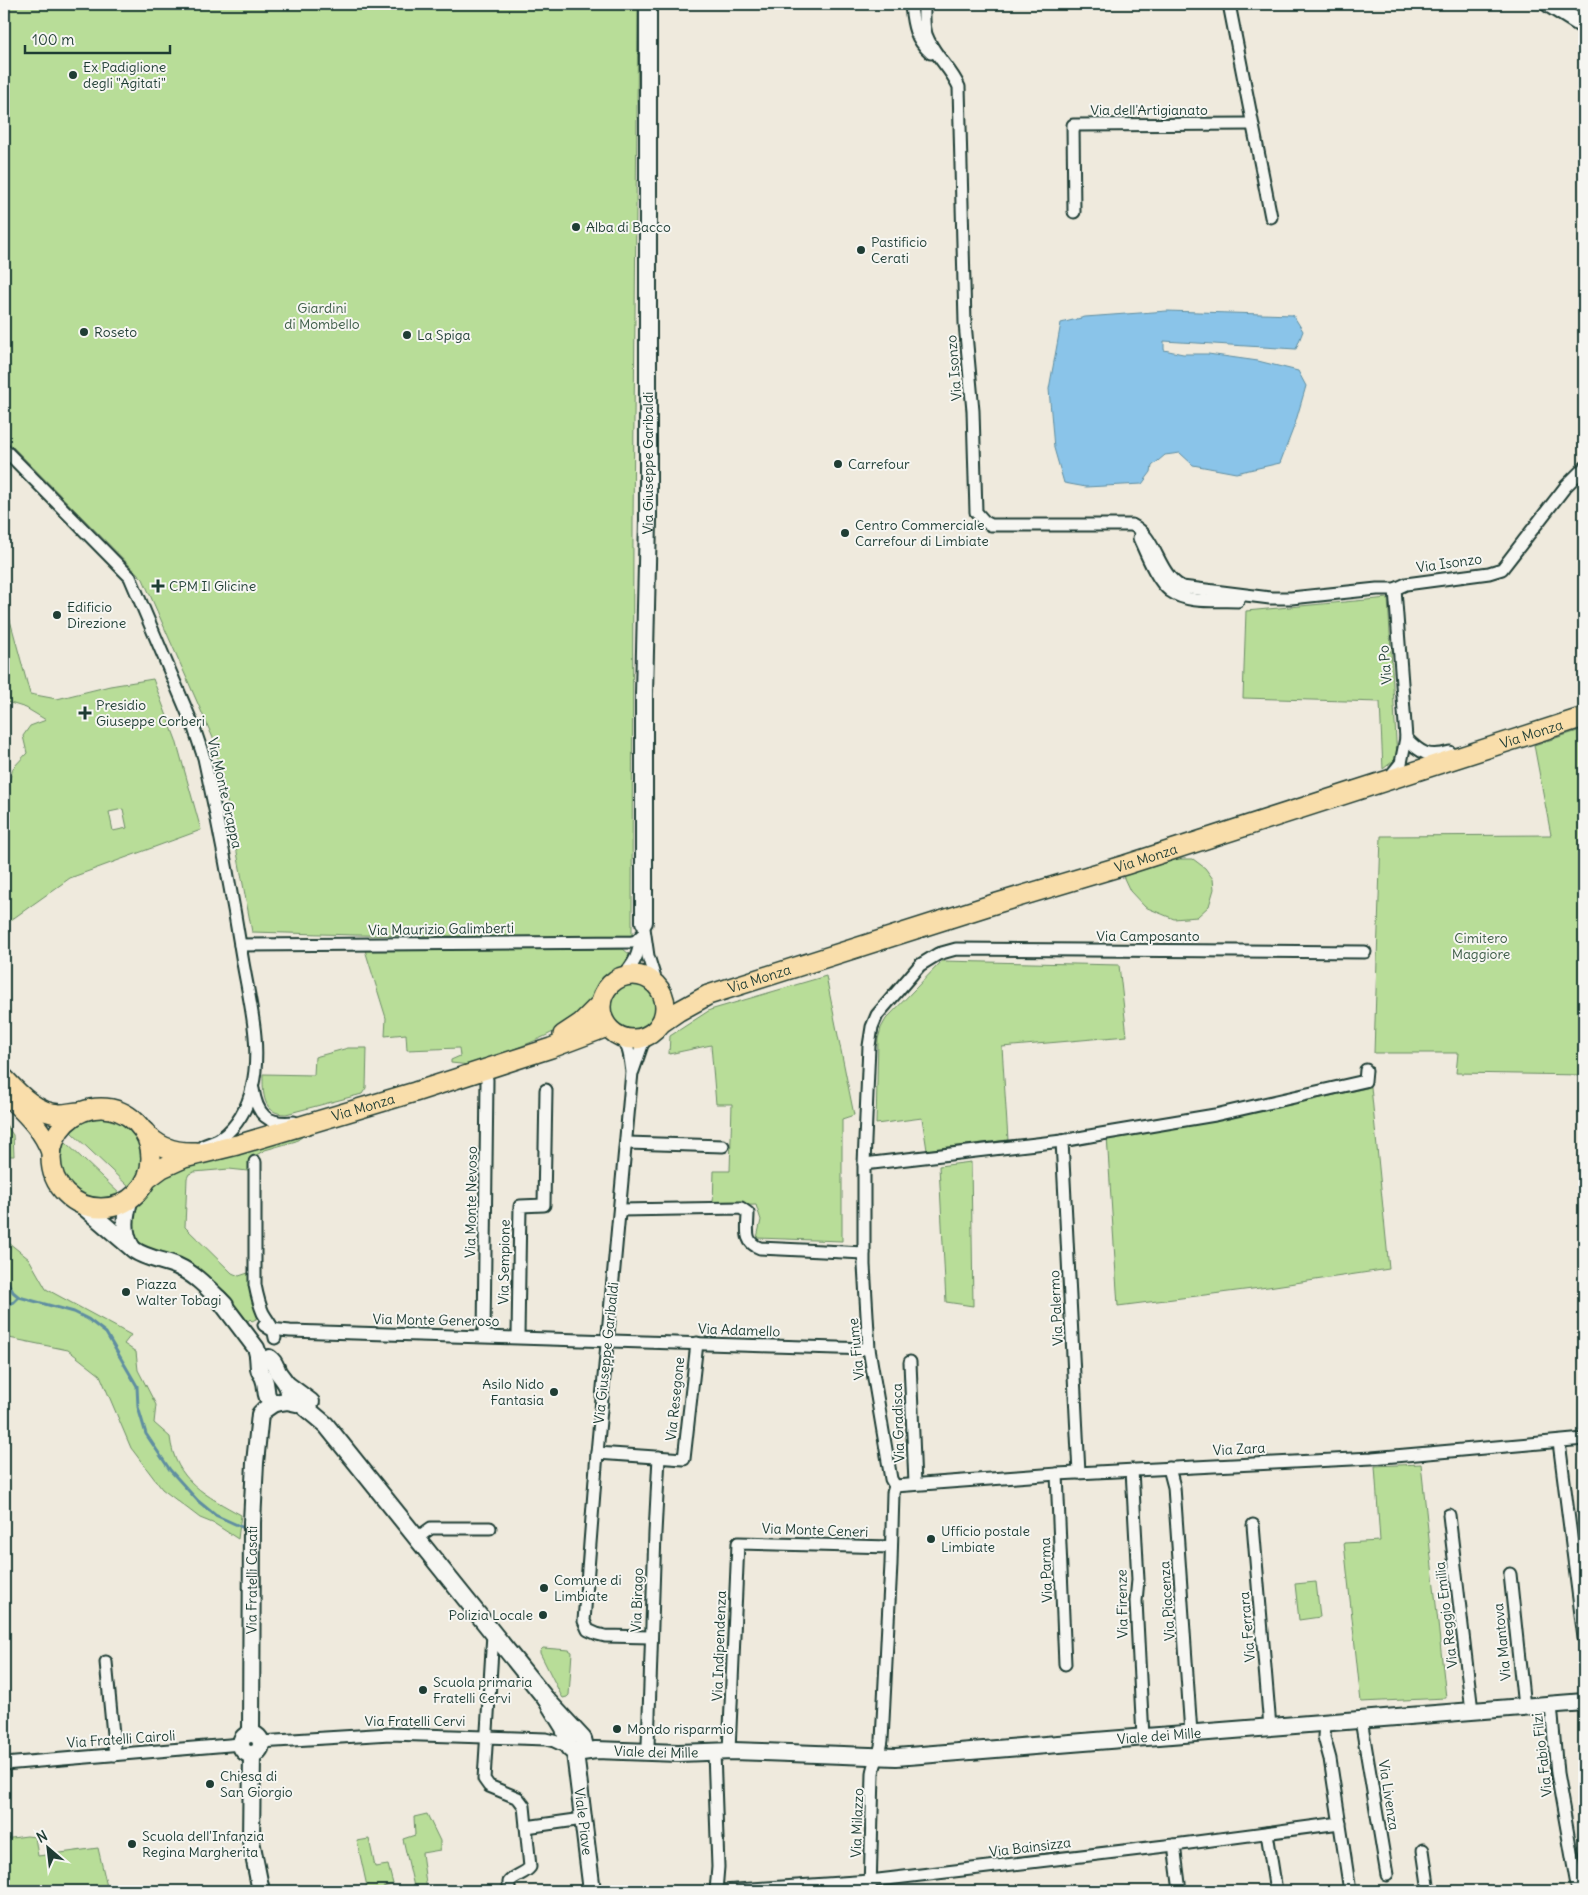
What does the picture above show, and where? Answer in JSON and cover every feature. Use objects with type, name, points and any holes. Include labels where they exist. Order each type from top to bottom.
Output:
[{"type":"main road","name":"Via Monza","points":[[654,1030],[679,1011],[708,995],[994,904],[1125,865],[1584,717]]},
{"type":"main road","points":[[641,976],[649,979],[660,989],[666,1011],[654,1030],[634,1039],[613,1031],[602,1016],[601,1003],[608,987],[621,977],[641,976]]},
{"type":"main road","name":"Via Monza","points":[[660,989],[671,995],[708,995]]},
{"type":"main road","name":"Via Monza","points":[[512,1060],[570,1031],[582,1023],[601,1003]]},
{"type":"main road","name":"Via Monza","points":[[147,1179],[173,1162],[332,1117],[551,1048],[601,1028],[613,1031]]},
{"type":"main road","points":[[4,1078],[23,1098],[43,1109],[58,1114],[108,1108],[120,1111],[132,1118],[142,1128],[152,1152],[151,1170],[147,1179],[137,1192],[120,1205],[99,1208],[78,1202],[64,1190],[53,1172],[50,1152],[45,1137],[4,1090]]},
{"type":"main road","points":[[50,1152],[55,1136],[69,1119],[86,1111]]},
{"type":"main road","name":"Via Monza","points":[[142,1128],[151,1140],[160,1146],[183,1152],[212,1150]]},
{"type":"street","name":"Via Giuseppe Garibaldi","points":[[621,977],[630,969],[635,961],[642,929],[648,520],[648,4]]},
{"type":"street","points":[[1229,4],[1271,217]]},
{"type":"street","points":[[1550,4],[1584,26]]},
{"type":"street","points":[[910,5],[917,8],[925,5]]},
{"type":"street","name":"Via Isonzo","points":[[910,5],[918,40],[944,64]]},
{"type":"street","name":"Via Isonzo","points":[[925,5],[924,25],[928,41],[955,78],[959,87],[965,323],[973,410],[976,512],[985,522],[992,525],[1132,525],[1145,535],[1170,579],[1178,585],[1220,592],[1270,598],[1291,598],[1395,589],[1406,584],[1489,573],[1502,569],[1566,486],[1584,468]]},
{"type":"street","name":"Via dell'Artigianato","points":[[1074,212],[1073,125],[1252,124]]},
{"type":"street","name":"Via Monte Grappa","points":[[4,449],[130,577],[194,728],[204,758],[251,1009],[255,1047],[253,1087],[254,1098],[259,1110],[264,1116],[275,1122],[283,1123],[332,1117]]},
{"type":"street","name":"Via Po","points":[[1386,780],[1401,763],[1406,738],[1395,589]]},
{"type":"street","points":[[1406,738],[1420,751],[1436,755],[1492,739],[1501,738],[1504,742]]},
{"type":"street","name":"Via Giuseppe Garibaldi","points":[[642,929],[648,956],[660,989]]},
{"type":"street","name":"Via Maurizio Galimberti","points":[[240,945],[632,942],[636,941],[642,929]]},
{"type":"street","name":"Via Camposanto","points":[[932,957],[956,949],[1365,952]]},
{"type":"street","name":"Via Fiume","points":[[877,1757],[881,1749],[882,1740],[893,1493],[895,1486],[891,1479],[869,1349],[864,1253],[864,1164],[868,1046],[872,1026],[877,1015],[920,965],[932,957]]},
{"type":"street","name":"Via Giuseppe Garibaldi","points":[[632,1072],[642,1045],[654,1030]]},
{"type":"street","name":"Via Giuseppe Garibaldi","points":[[613,1031],[624,1040],[628,1048],[632,1072],[627,1143],[596,1453],[584,1621],[590,1632],[605,1636],[650,1637]]},
{"type":"street","name":"Via Monte Nevoso","points":[[484,1336],[487,1080],[485,1068]]},
{"type":"street","points":[[864,1164],[1062,1141],[1215,1115],[1365,1076]]},
{"type":"street","name":"Via Monte Grappa","points":[[174,1150],[203,1146],[220,1139],[233,1127],[242,1114],[253,1087]]},
{"type":"street","name":"Via Sempione","points":[[518,1337],[520,1206],[544,1205],[546,1090]]},
{"type":"street","name":"Via Palermo","points":[[1062,1141],[1080,1473]]},
{"type":"street","points":[[627,1143],[723,1146]]},
{"type":"street","points":[[254,1162],[255,1285],[271,1349],[268,1362],[259,1370],[274,1400],[292,1401],[301,1404],[326,1425]]},
{"type":"street","points":[[130,1198],[124,1223],[128,1240],[134,1250]]},
{"type":"street","points":[[78,1202],[134,1250],[143,1256],[176,1265],[188,1271],[219,1299],[253,1342],[258,1354],[279,1373],[288,1385],[314,1404],[326,1425],[546,1699],[574,1746]]},
{"type":"street","points":[[620,1210],[741,1208],[748,1213],[749,1240],[752,1245],[760,1248],[864,1253]]},
{"type":"street","points":[[219,1299],[266,1328]]},
{"type":"street","points":[[266,1328],[268,1362]]},
{"type":"street","name":"Via Monte Generoso","points":[[266,1328],[290,1331],[607,1340]]},
{"type":"street","name":"Via Adamello","points":[[607,1340],[869,1349]]},
{"type":"street","name":"Via Resegone","points":[[659,1457],[684,1459],[697,1343]]},
{"type":"street","name":"Via Gradisca","points":[[910,1362],[915,1484]]},
{"type":"street","name":"Via Fratelli Casati","points":[[261,1891],[251,1842],[252,1522],[258,1427],[257,1412],[259,1404],[288,1397],[288,1385]]},
{"type":"street","name":"Via Zara","points":[[895,1486],[1057,1474],[1372,1458],[1584,1439]]},
{"type":"street","points":[[1559,1442],[1584,1638]]},
{"type":"street","points":[[596,1453],[659,1457]]},
{"type":"street","name":"Via Birago","points":[[648,1745],[650,1637],[659,1457]]},
{"type":"street","name":"Via Piacenza","points":[[1170,1468],[1174,1487],[1191,1733]]},
{"type":"street","name":"Via Firenze","points":[[1132,1470],[1143,1737]]},
{"type":"street","name":"Via Parma","points":[[1057,1474],[1064,1664]]},
{"type":"street","name":"Via Reggio Emilia","points":[[1449,1515],[1472,1711]]},
{"type":"street","points":[[400,1519],[418,1550],[449,1589],[468,1603]]},
{"type":"street","name":"Via Ferrara","points":[[1253,1525],[1270,1727]]},
{"type":"street","points":[[417,1538],[431,1528],[490,1528]]},
{"type":"street","name":"Via Monte Ceneri","points":[[738,1543],[891,1547]]},
{"type":"street","name":"Via Indipendenza","points":[[716,1891],[738,1543]]},
{"type":"street","name":"Via Mantova","points":[[1510,1574],[1524,1707]]},
{"type":"street","points":[[493,1634],[484,1779],[486,1783],[522,1801],[530,1867],[509,1882],[509,1891]]},
{"type":"street","points":[[106,1662],[115,1756]]},
{"type":"street","name":"Viale dei Mille","points":[[574,1746],[596,1750],[725,1751],[877,1757],[1584,1702]]},
{"type":"street","name":"Via Fabio Filzi","points":[[1551,1705],[1558,1773],[1578,1891]]},
{"type":"street","name":"Via Livenza","points":[[1361,1720],[1387,1875]]},
{"type":"street","points":[[1325,1723],[1324,1737],[1330,1759],[1350,1891]]},
{"type":"street","name":"Via Fratelli Cervi","points":[[251,1744],[390,1734],[546,1739],[574,1746]]},
{"type":"street","name":"Viale dei Mille","points":[[574,1746],[596,1742],[725,1751]]},
{"type":"street","name":"Via Fratelli Cairoli","points":[[4,1764],[251,1744]]},
{"type":"street","name":"Viale Piave","points":[[574,1746],[592,1891]]},
{"type":"street","name":"Via Milazzo","points":[[870,1886],[873,1773],[877,1757]]},
{"type":"street","points":[[526,1827],[583,1819]]},
{"type":"street","name":"Via Bainsizza","points":[[722,1891],[870,1886],[1340,1823]]},
{"type":"street","points":[[1267,1833],[1276,1891]]},
{"type":"street","points":[[1174,1845],[1180,1891]]},
{"type":"street","points":[[1423,1850],[1429,1891]]},
{"type":"green space","name":"Giardini di Mombello","points":[[4,4],[638,4],[633,522],[632,938],[252,932],[213,738],[143,579],[4,438]]},
{"type":"green space","points":[[4,598],[30,694],[57,699],[110,686],[153,679],[176,740],[201,830],[70,878],[4,925],[4,802],[8,801],[9,782],[13,768],[27,753],[23,736],[30,726],[46,720],[26,708],[4,701]],"holes":[[[123,809],[127,828],[113,831],[109,812]]]},
{"type":"green space","points":[[1388,598],[1397,758],[1383,769],[1380,702],[1243,698],[1246,611]]},
{"type":"green space","name":"Cimitero Maggiore","points":[[1584,729],[1584,1075],[1456,1073],[1458,1053],[1374,1053],[1381,836],[1551,835],[1534,745]]},
{"type":"green space","points":[[1177,859],[1193,859],[1205,868],[1213,879],[1214,889],[1209,906],[1197,917],[1174,919],[1145,907],[1130,891],[1123,876]]},
{"type":"green space","points":[[623,949],[629,954],[625,963],[604,982],[587,1007],[572,1020],[559,1029],[530,1043],[470,1065],[451,1063],[451,1060],[460,1056],[459,1048],[407,1050],[406,1034],[385,1036],[386,1018],[365,950]]},
{"type":"green space","points":[[942,961],[1119,965],[1127,1036],[1002,1047],[1008,1140],[927,1150],[922,1118],[876,1124],[878,1039],[886,1019]]},
{"type":"green space","points":[[826,976],[854,1115],[842,1119],[842,1241],[757,1238],[761,1220],[756,1205],[713,1206],[714,1171],[730,1171],[732,1104],[716,1104],[711,1045],[669,1054],[670,1036],[710,1010]]},
{"type":"green space","points":[[630,982],[640,982],[649,986],[655,992],[659,1006],[655,1020],[649,1026],[640,1030],[630,1030],[621,1026],[615,1020],[611,1011],[611,1001],[615,992],[621,986]]},
{"type":"green space","points":[[348,1048],[367,1048],[366,1088],[362,1094],[286,1114],[278,1113],[268,1106],[264,1095],[263,1074],[314,1075],[315,1057]]},
{"type":"green space","points":[[1371,1087],[1389,1269],[1118,1306],[1107,1136],[1248,1114]]},
{"type":"green space","points":[[98,1118],[124,1126],[133,1133],[139,1142],[142,1164],[138,1176],[129,1187],[71,1132],[82,1123]]},
{"type":"green space","points":[[4,1122],[13,1135],[14,1156],[4,1156]]},
{"type":"green space","points":[[315,1128],[296,1141],[265,1150],[251,1158],[248,1171],[229,1169],[194,1172],[189,1174],[187,1178],[185,1227],[232,1273],[239,1276],[248,1273],[258,1318],[252,1321],[250,1319],[247,1322],[196,1269],[143,1247],[138,1242],[131,1228],[134,1209],[166,1171]]},
{"type":"green space","points":[[65,1142],[121,1195],[95,1198],[83,1194],[74,1188],[66,1179],[62,1169]]},
{"type":"green space","points":[[971,1162],[973,1306],[946,1302],[939,1166]]},
{"type":"green space","points":[[4,1239],[29,1259],[46,1289],[131,1335],[124,1344],[136,1352],[138,1370],[156,1405],[154,1423],[170,1437],[178,1465],[186,1476],[205,1494],[241,1515],[238,1539],[215,1524],[200,1518],[162,1489],[131,1448],[100,1375],[68,1350],[4,1337]]},
{"type":"green space","points":[[1421,1464],[1446,1698],[1361,1702],[1344,1543],[1380,1541],[1375,1466]]},
{"type":"green space","points":[[1316,1582],[1320,1617],[1299,1620],[1295,1584]]},
{"type":"green space","points":[[543,1648],[569,1650],[572,1652],[569,1695],[567,1697],[563,1698],[561,1695],[540,1653]]},
{"type":"green space","points":[[427,1814],[440,1841],[440,1850],[422,1853],[427,1891],[415,1891],[403,1839],[415,1835],[414,1817]]},
{"type":"green space","points":[[27,1836],[35,1837],[38,1856],[98,1848],[108,1891],[4,1891],[4,1839]]},
{"type":"green space","points":[[369,1839],[375,1867],[388,1865],[393,1884],[383,1887],[384,1891],[368,1891],[357,1841]]},
{"type":"water","points":[[1167,311],[1293,315],[1303,331],[1296,349],[1164,341],[1164,350],[1183,354],[1208,354],[1258,361],[1298,371],[1306,386],[1295,424],[1280,463],[1236,473],[1193,465],[1180,453],[1165,455],[1152,466],[1151,472],[1142,484],[1086,487],[1064,483],[1054,448],[1049,389],[1061,323],[1085,317]]},
{"type":"waterway","points":[[4,1275],[13,1292],[19,1297],[74,1312],[88,1319],[106,1333],[137,1386],[138,1407],[146,1434],[170,1470],[198,1501],[215,1515],[244,1528]]},
{"type":"waterway","points":[[4,1306],[14,1302],[19,1297]]},
{"type":"place","name":"Ex Padiglione degli \"Agitati\"","points":[[73,75]]},
{"type":"place","name":"Alba di Bacco","points":[[576,227]]},
{"type":"place","name":"Pastificio Cerati","points":[[861,250]]},
{"type":"place","name":"Roseto","points":[[84,332]]},
{"type":"place","name":"La Spiga","points":[[407,335]]},
{"type":"place","name":"Carrefour","points":[[838,464]]},
{"type":"place","name":"Centro Commerciale Carrefour di Limbiate","points":[[845,533]]},
{"type":"place","name":"CPM Il Glicine","points":[[158,586]]},
{"type":"place","name":"Edificio Direzione","points":[[57,615]]},
{"type":"place","name":"Presidio Giuseppe Corberi","points":[[85,713]]},
{"type":"place","name":"Piazza Walter Tobagi","points":[[126,1292]]},
{"type":"place","name":"Asilo Nido Fantasia","points":[[554,1392]]},
{"type":"place","name":"Ufficio postale Limbiate","points":[[931,1539]]},
{"type":"place","name":"Comune di Limbiate","points":[[544,1588]]},
{"type":"place","name":"Polizia Locale","points":[[543,1615]]},
{"type":"place","name":"Scuola primaria Fratelli Cervi","points":[[423,1690]]},
{"type":"place","name":"Mondo risparmio","points":[[617,1729]]},
{"type":"place","name":"Chiesa di San Giorgio","points":[[210,1784]]},
{"type":"place","name":"Scuola dell'Infanzia Regina Margherita","points":[[132,1844]]}]
